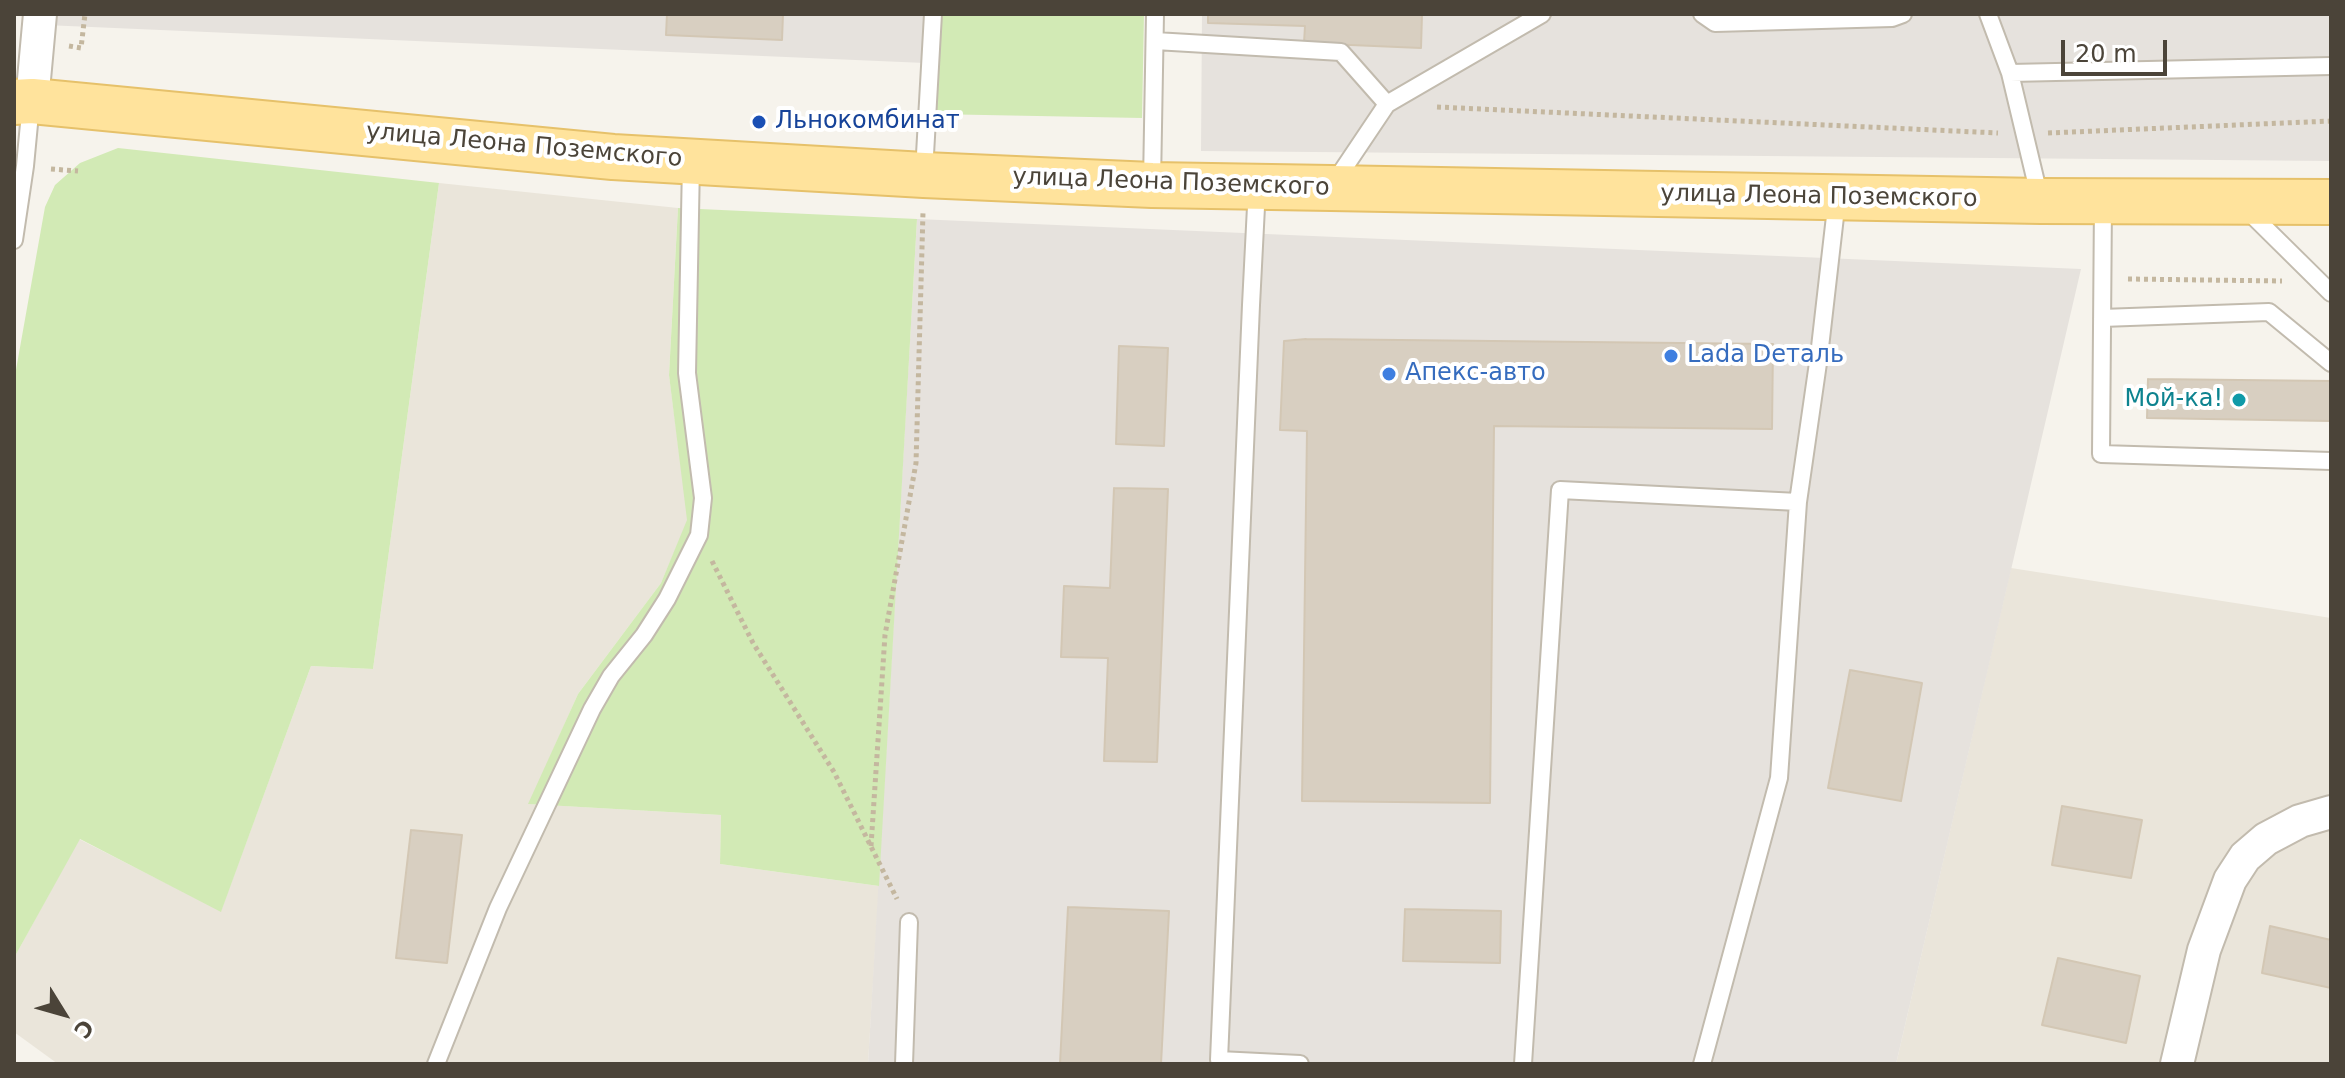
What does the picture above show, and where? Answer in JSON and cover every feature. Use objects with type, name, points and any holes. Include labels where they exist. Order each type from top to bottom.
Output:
[{"type":"main road","name":"улица Леона Поземского","points":[[23,102],[613,157],[1152,185],[2041,201],[2331,202]]},
{"type":"street","points":[[23,102],[40,14]]},
{"type":"street","points":[[2177,1064],[2204,950],[2230,880],[2245,857],[2266,839],[2300,821],[2331,812]]},
{"type":"lane","points":[[924,175],[933,14]]},
{"type":"lane","points":[[1152,185],[1155,14]]},
{"type":"lane","points":[[1331,188],[1387,104],[1542,14]]},
{"type":"lane","points":[[1702,14],[1715,23],[1892,18],[1903,14]]},
{"type":"lane","points":[[1988,14],[2010,73],[2041,201]]},
{"type":"lane","points":[[1155,41],[1341,52],[1387,104]]},
{"type":"lane","points":[[2010,73],[2331,66]]},
{"type":"lane","points":[[14,240],[25,166],[23,102]]},
{"type":"lane","points":[[436,1064],[498,908],[592,709],[611,676],[644,635],[667,599],[699,535],[703,498],[687,373],[691,160]]},
{"type":"lane","points":[[1258,186],[1219,1060],[1300,1064]]},
{"type":"lane","points":[[1702,1064],[1779,778],[1798,502],[1837,197]]},
{"type":"lane","points":[[2103,200],[2101,454],[2331,461]]},
{"type":"lane","points":[[2238,202],[2325,288]]},
{"type":"lane","points":[[2102,318],[2269,312],[2331,363]]},
{"type":"lane","points":[[1523,1064],[1560,490],[1798,502]]},
{"type":"lane","points":[[904,1064],[909,922]]},
{"type":"path","points":[[1387,104],[2026,134],[2331,121]]},
{"type":"path","points":[[871,846],[885,635],[916,463],[924,175]]},
{"type":"path","points":[[2102,279],[2325,288]]},
{"type":"path","points":[[699,535],[753,643],[834,772],[909,922]]},
{"type":"shaded area","points":[[47,14],[949,14],[948,64],[45,25]]},
{"type":"shaded area","points":[[1202,14],[2331,14],[2331,161],[1201,151]]},
{"type":"shaded area","points":[[439,183],[678,208],[669,375],[688,520],[661,583],[578,694],[529,804],[721,815],[720,864],[879,886],[868,1064],[58,1064],[14,1032],[14,958],[79,839],[221,911],[311,666],[373,669]]},
{"type":"shaded area","points":[[917,219],[2081,269],[1896,1064],[868,1064]]},
{"type":"shaded area","points":[[2011,568],[2331,618],[2331,1064],[1896,1064]]},
{"type":"green space","points":[[934,14],[1144,14],[1142,118],[932,114]]},
{"type":"green space","points":[[118,148],[439,183],[373,669],[311,666],[221,912],[80,839],[14,958],[14,381],[45,207],[55,185],[80,163]]},
{"type":"green space","points":[[678,208],[917,219],[879,886],[720,864],[721,815],[528,804],[578,694],[661,583],[687,520],[669,375]]},
{"type":"building","points":[[667,14],[783,14],[782,40],[666,35]]},
{"type":"building","points":[[1208,14],[1422,14],[1421,48],[1304,43],[1305,26],[1208,23]]},
{"type":"building","points":[[1284,341],[1773,344],[1772,429],[1494,426],[1490,803],[1302,801],[1307,431],[1280,430]]},
{"type":"building","points":[[1119,346],[1168,348],[1164,446],[1116,444]]},
{"type":"building","name":"Мой-ка!","points":[[2148,379],[2331,381],[2330,421],[2147,418]]},
{"type":"building","points":[[1114,488],[1168,489],[1157,762],[1104,761],[1108,658],[1061,657],[1064,586],[1110,588]]},
{"type":"building","points":[[1850,670],[1922,683],[1901,801],[1828,788]]},
{"type":"building","points":[[2062,806],[2142,820],[2131,878],[2052,865]]},
{"type":"building","points":[[411,830],[462,835],[447,963],[396,958]]},
{"type":"building","points":[[1068,907],[1169,911],[1161,1064],[1060,1064]]},
{"type":"building","points":[[1405,909],[1501,911],[1500,963],[1403,961]]},
{"type":"building","points":[[2270,926],[2331,940],[2331,988],[2262,973]]},
{"type":"building","points":[[2058,958],[2140,976],[2126,1043],[2042,1025]]},
{"type":"place","name":"Льнокомбинат","points":[[759,122]]},
{"type":"place","name":"Lada Dеталь","points":[[1671,356]]},
{"type":"place","name":"Апекс-авто","points":[[1389,374]]},
{"type":"place","name":"Мой-ка!","points":[[2239,400]]}]
